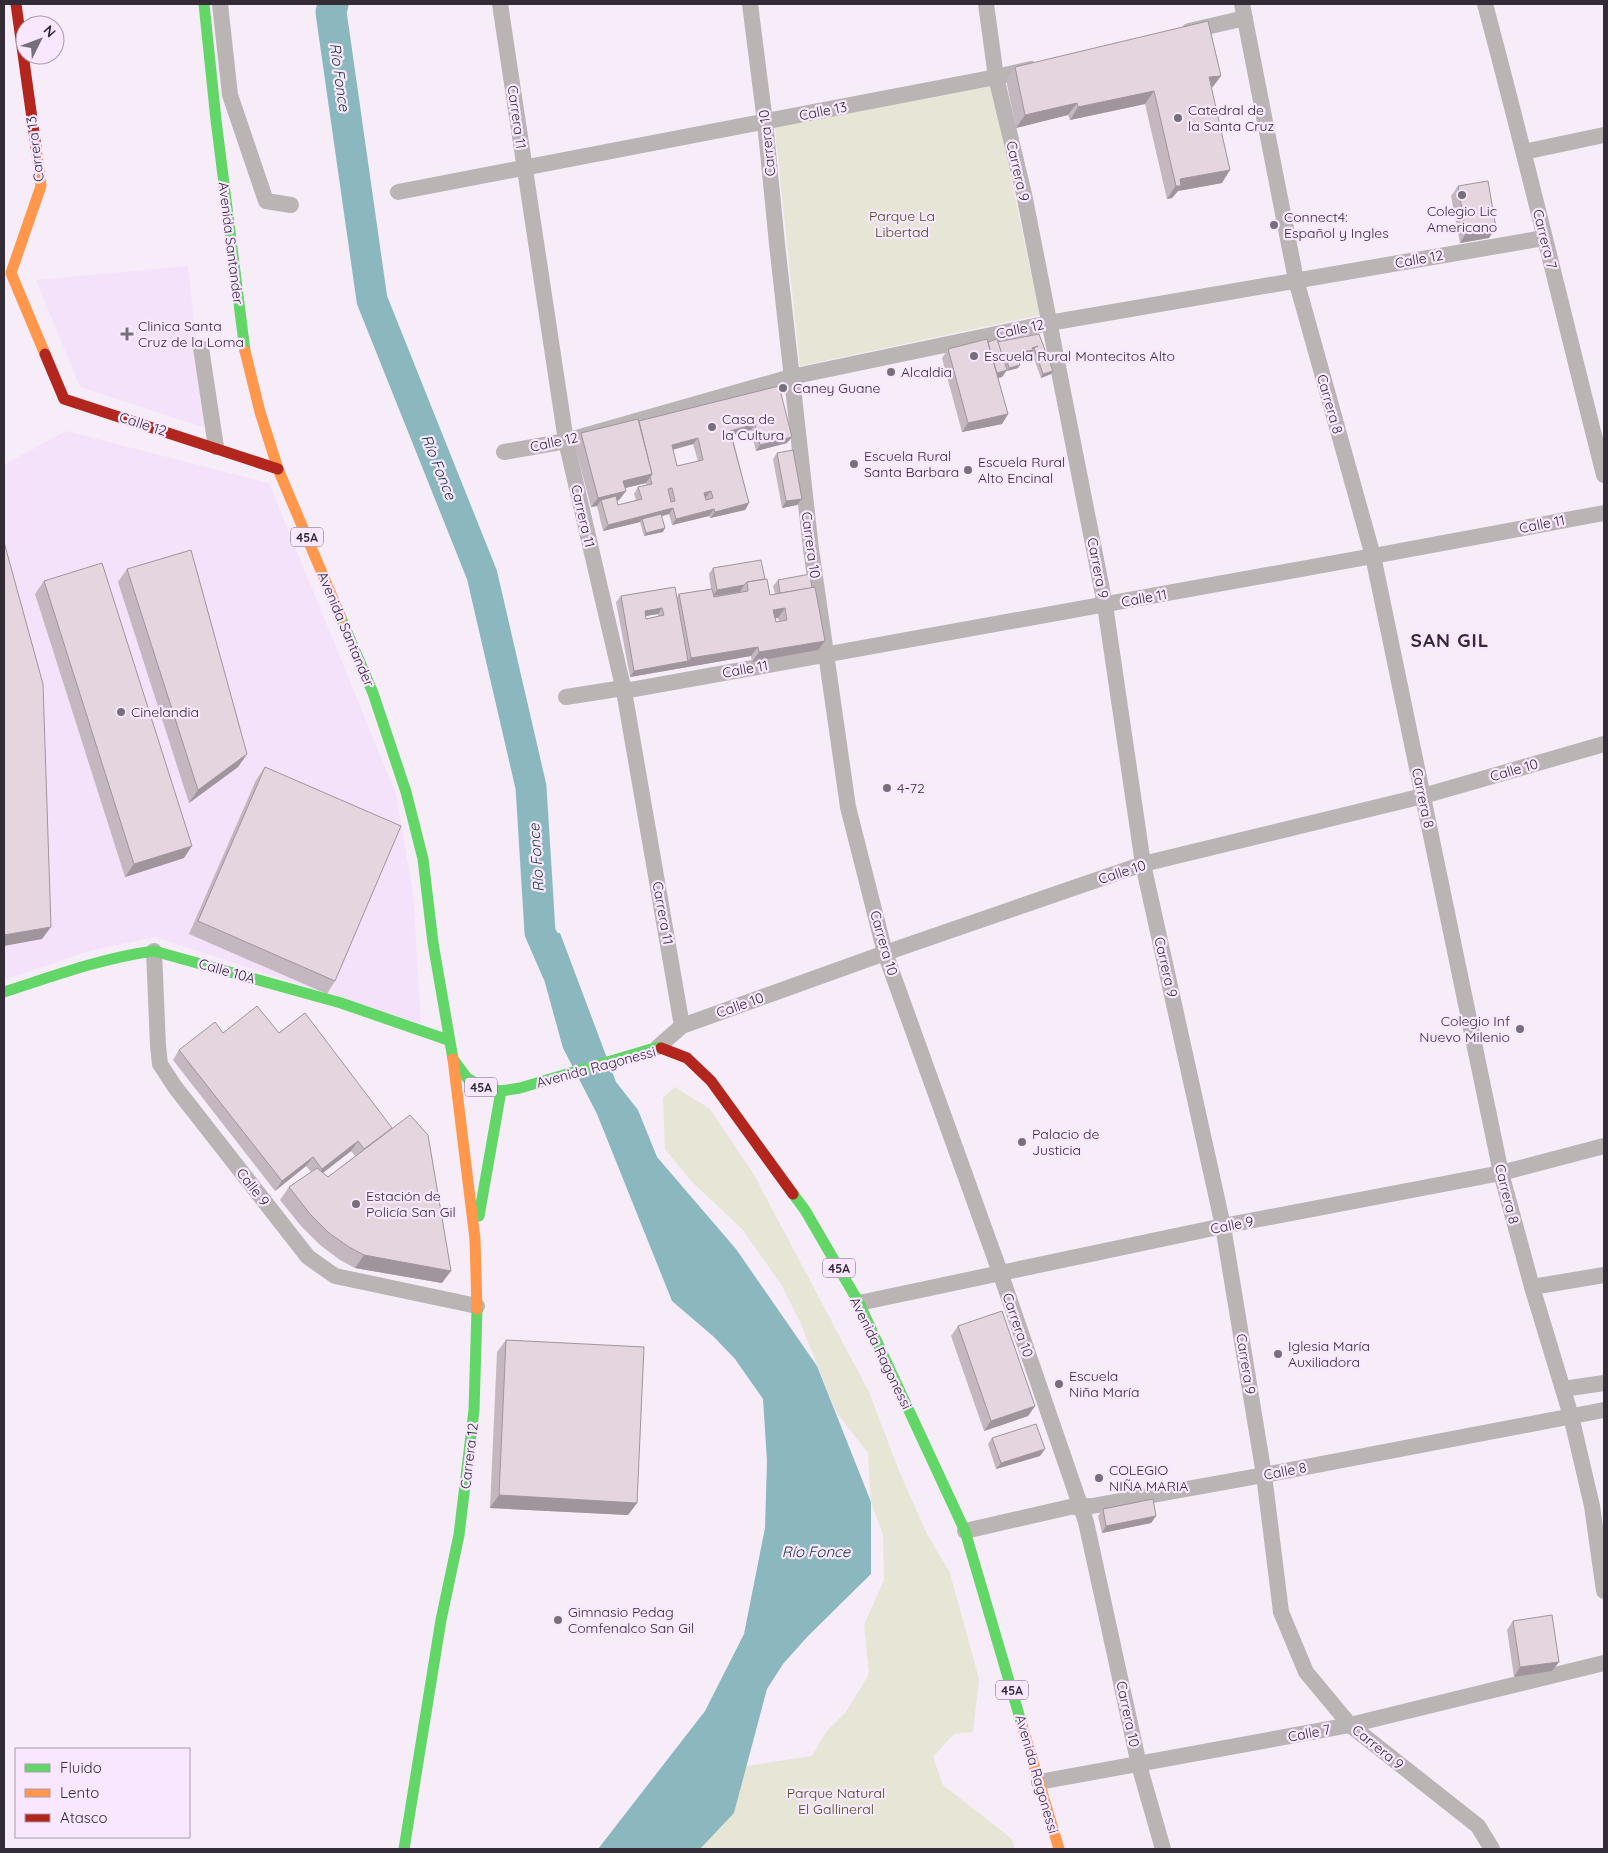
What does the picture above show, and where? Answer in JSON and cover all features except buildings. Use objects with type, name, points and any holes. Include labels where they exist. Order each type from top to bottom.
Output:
[{"type":"main road","name":"Carrera 13","points":[[16,4],[41,186],[7,266],[64,399]]},
{"type":"main road","name":"Avenida Santander","points":[[204,4],[216,120],[244,345],[260,412],[278,469],[373,693],[406,792],[423,859],[433,943],[448,1040],[453,1059],[467,1078],[483,1088],[501,1091],[520,1088]]},
{"type":"main road","name":"Calle 12","points":[[64,399],[216,447],[278,469]]},
{"type":"main road","name":"Calle 10A","points":[[4,992],[92,964],[126,955],[154,951],[341,1004],[448,1040]]},
{"type":"main road","name":"Avenida Ragonessi","points":[[520,1088],[658,1048],[687,1058],[712,1081],[805,1210],[859,1303],[966,1531],[1059,1849]]},
{"type":"main road","name":"Carrera 12","points":[[404,1849],[441,1620],[459,1535],[474,1410],[477,1306],[475,1240],[453,1059]]},
{"type":"main road","points":[[475,1240],[501,1091]]},
{"type":"street","points":[[220,4],[230,94],[266,201],[291,205]]},
{"type":"street","name":"Carrera 11","points":[[500,4],[566,441],[624,689],[682,1026]]},
{"type":"street","name":"Carrera 10","points":[[750,4],[765,122],[811,549],[848,807],[885,953],[1082,1507],[1139,1765],[1163,1849]]},
{"type":"street","name":"Carrera 9","points":[[986,4],[996,77],[1024,194],[1105,604],[1143,864],[1223,1226],[1264,1475],[1281,1612],[1306,1672],[1350,1726],[1478,1826],[1492,1849]]},
{"type":"street","name":"Carrera 7","points":[[1485,4],[1524,152],[1604,475]]},
{"type":"street","points":[[1178,34],[1243,11]]},
{"type":"street","name":"Carrera 8","points":[[1243,11],[1296,280],[1373,556],[1501,1173],[1532,1288],[1571,1416],[1592,1506],[1604,1591]]},
{"type":"street","name":"Calle 13","points":[[398,192],[996,77],[1044,66]]},
{"type":"street","points":[[1524,152],[1604,135]]},
{"type":"street","name":"Calle 12","points":[[504,452],[566,441],[791,377],[1049,323],[1544,238]]},
{"type":"street","points":[[201,348],[216,447]]},
{"type":"street","name":"Calle 11","points":[[566,697],[624,689],[827,654],[1604,513]]},
{"type":"street","name":"Calle 10","points":[[658,1048],[682,1026],[885,953],[1143,864],[1423,796],[1604,744]]},
{"type":"street","name":"Calle 9","points":[[154,951],[160,1064],[308,1257],[334,1276],[477,1306]]},
{"type":"street","name":"Calle 9","points":[[859,1303],[1223,1226],[1501,1173],[1604,1146]]},
{"type":"street","points":[[1532,1288],[1604,1275]]},
{"type":"street","points":[[1563,1389],[1604,1382]]},
{"type":"street","name":"Calle 8","points":[[966,1531],[1070,1507],[1082,1507],[1264,1475],[1604,1410]]},
{"type":"street","points":[[1592,1506],[1604,1522]]},
{"type":"street","name":"Calle 7","points":[[1039,1782],[1350,1726],[1604,1663]]},
{"type":"shaded area","name":"Clinica Santa Cruz de la Loma","points":[[188,266],[206,428],[80,387],[36,280]]},
{"type":"shaded area","points":[[66,431],[269,483],[396,794],[413,892],[421,1024],[155,937],[89,951],[4,980],[4,465]]},
{"type":"green space","name":"Parque La Libertad","points":[[991,83],[1040,315],[800,366],[774,121]]},
{"type":"green space","name":"Parque Natural El Gallineral","points":[[675,1087],[710,1109],[753,1173],[869,1392],[899,1471],[927,1534],[950,1573],[979,1679],[973,1732],[954,1734],[933,1757],[943,1785],[1012,1839],[1015,1849],[700,1849],[734,1813],[746,1766],[812,1756],[826,1732],[846,1712],[869,1674],[864,1625],[884,1580],[883,1535],[871,1502],[868,1453],[836,1412],[801,1324],[782,1286],[743,1230],[691,1181],[665,1149],[663,1098]]},
{"type":"water","name":"Río Fonce","points":[[540,932],[560,933],[616,1082],[638,1110],[657,1157],[736,1249],[817,1366],[871,1502],[871,1574],[808,1636],[783,1664],[767,1689],[734,1813],[700,1849],[598,1849],[705,1711],[744,1634],[765,1528],[767,1461],[763,1399],[735,1359],[714,1337],[672,1301],[597,1114],[563,1048],[534,943]]},
{"type":"waterway","name":"Río Fonce","points":[[333,4],[331,12],[372,300],[482,575],[531,787],[540,932],[557,971]]},
{"type":"traffic: fast","points":[[204,4],[216,120],[245,351]]},
{"type":"traffic: fast","points":[[341,618],[373,693],[406,792],[423,859],[433,943],[453,1059],[467,1078],[483,1087],[501,1091],[520,1088],[658,1047],[661,1048]]},
{"type":"traffic: fast","points":[[4,992],[97,963],[154,951],[341,1003],[448,1040]]},
{"type":"traffic: fast","points":[[479,1216],[501,1091]]},
{"type":"traffic: fast","points":[[793,1194],[805,1210],[859,1303],[965,1531],[1022,1725]]},
{"type":"traffic: fast","points":[[404,1849],[441,1620],[459,1535],[474,1410],[477,1309]]},
{"type":"traffic: slow","points":[[36,147],[41,186],[11,273],[45,354]]},
{"type":"traffic: slow","points":[[245,351],[260,412],[278,469],[341,618]]},
{"type":"traffic: slow","points":[[453,1059],[475,1239],[477,1309]]},
{"type":"traffic: slow","points":[[1022,1725],[1059,1849]]},
{"type":"traffic: jam","points":[[16,4],[36,147]]},
{"type":"traffic: jam","points":[[45,354],[64,399],[278,469]]},
{"type":"traffic: jam","points":[[661,1048],[687,1058],[711,1081],[793,1194]]},
{"type":"place","name":"Catedral de la Santa Cruz","points":[[1178,118]]},
{"type":"place","name":"Colegio Lic Americano","points":[[1462,195]]},
{"type":"place","name":"Connect4: Español y Ingles","points":[[1274,225]]},
{"type":"place","name":"Clinica Santa Cruz de la Loma","points":[[127,334]]},
{"type":"place","name":"Escuela Rural Montecitos Alto","points":[[974,356]]},
{"type":"place","name":"Alcaldia","points":[[891,372]]},
{"type":"place","name":"Caney Guane","points":[[783,388]]},
{"type":"place","name":"Casa de la Cultura","points":[[712,427]]},
{"type":"place","name":"Escuela Rural Santa Barbara","points":[[854,464]]},
{"type":"place","name":"Escuela Rural Alto Encinal","points":[[968,470]]},
{"type":"place","name":"Cinelandia","points":[[121,712]]},
{"type":"place","name":"4-72","points":[[887,788]]},
{"type":"place","name":"Colegio Inf Nuevo Milenio","points":[[1520,1029]]},
{"type":"place","name":"Palacio de Justicia","points":[[1022,1142]]},
{"type":"place","name":"Estación de Policía San Gil","points":[[356,1204]]},
{"type":"place","name":"Iglesia María Auxiliadora","points":[[1278,1354]]},
{"type":"place","name":"Escuela Niña María","points":[[1059,1384]]},
{"type":"place","name":"COLEGIO NIÑA MARIA","points":[[1099,1478]]},
{"type":"place","name":"Gimnasio Pedag Comfenalco San Gil","points":[[558,1620]]},
{"type":"district","name":"SAN GIL","points":[[1450,640]]}]
